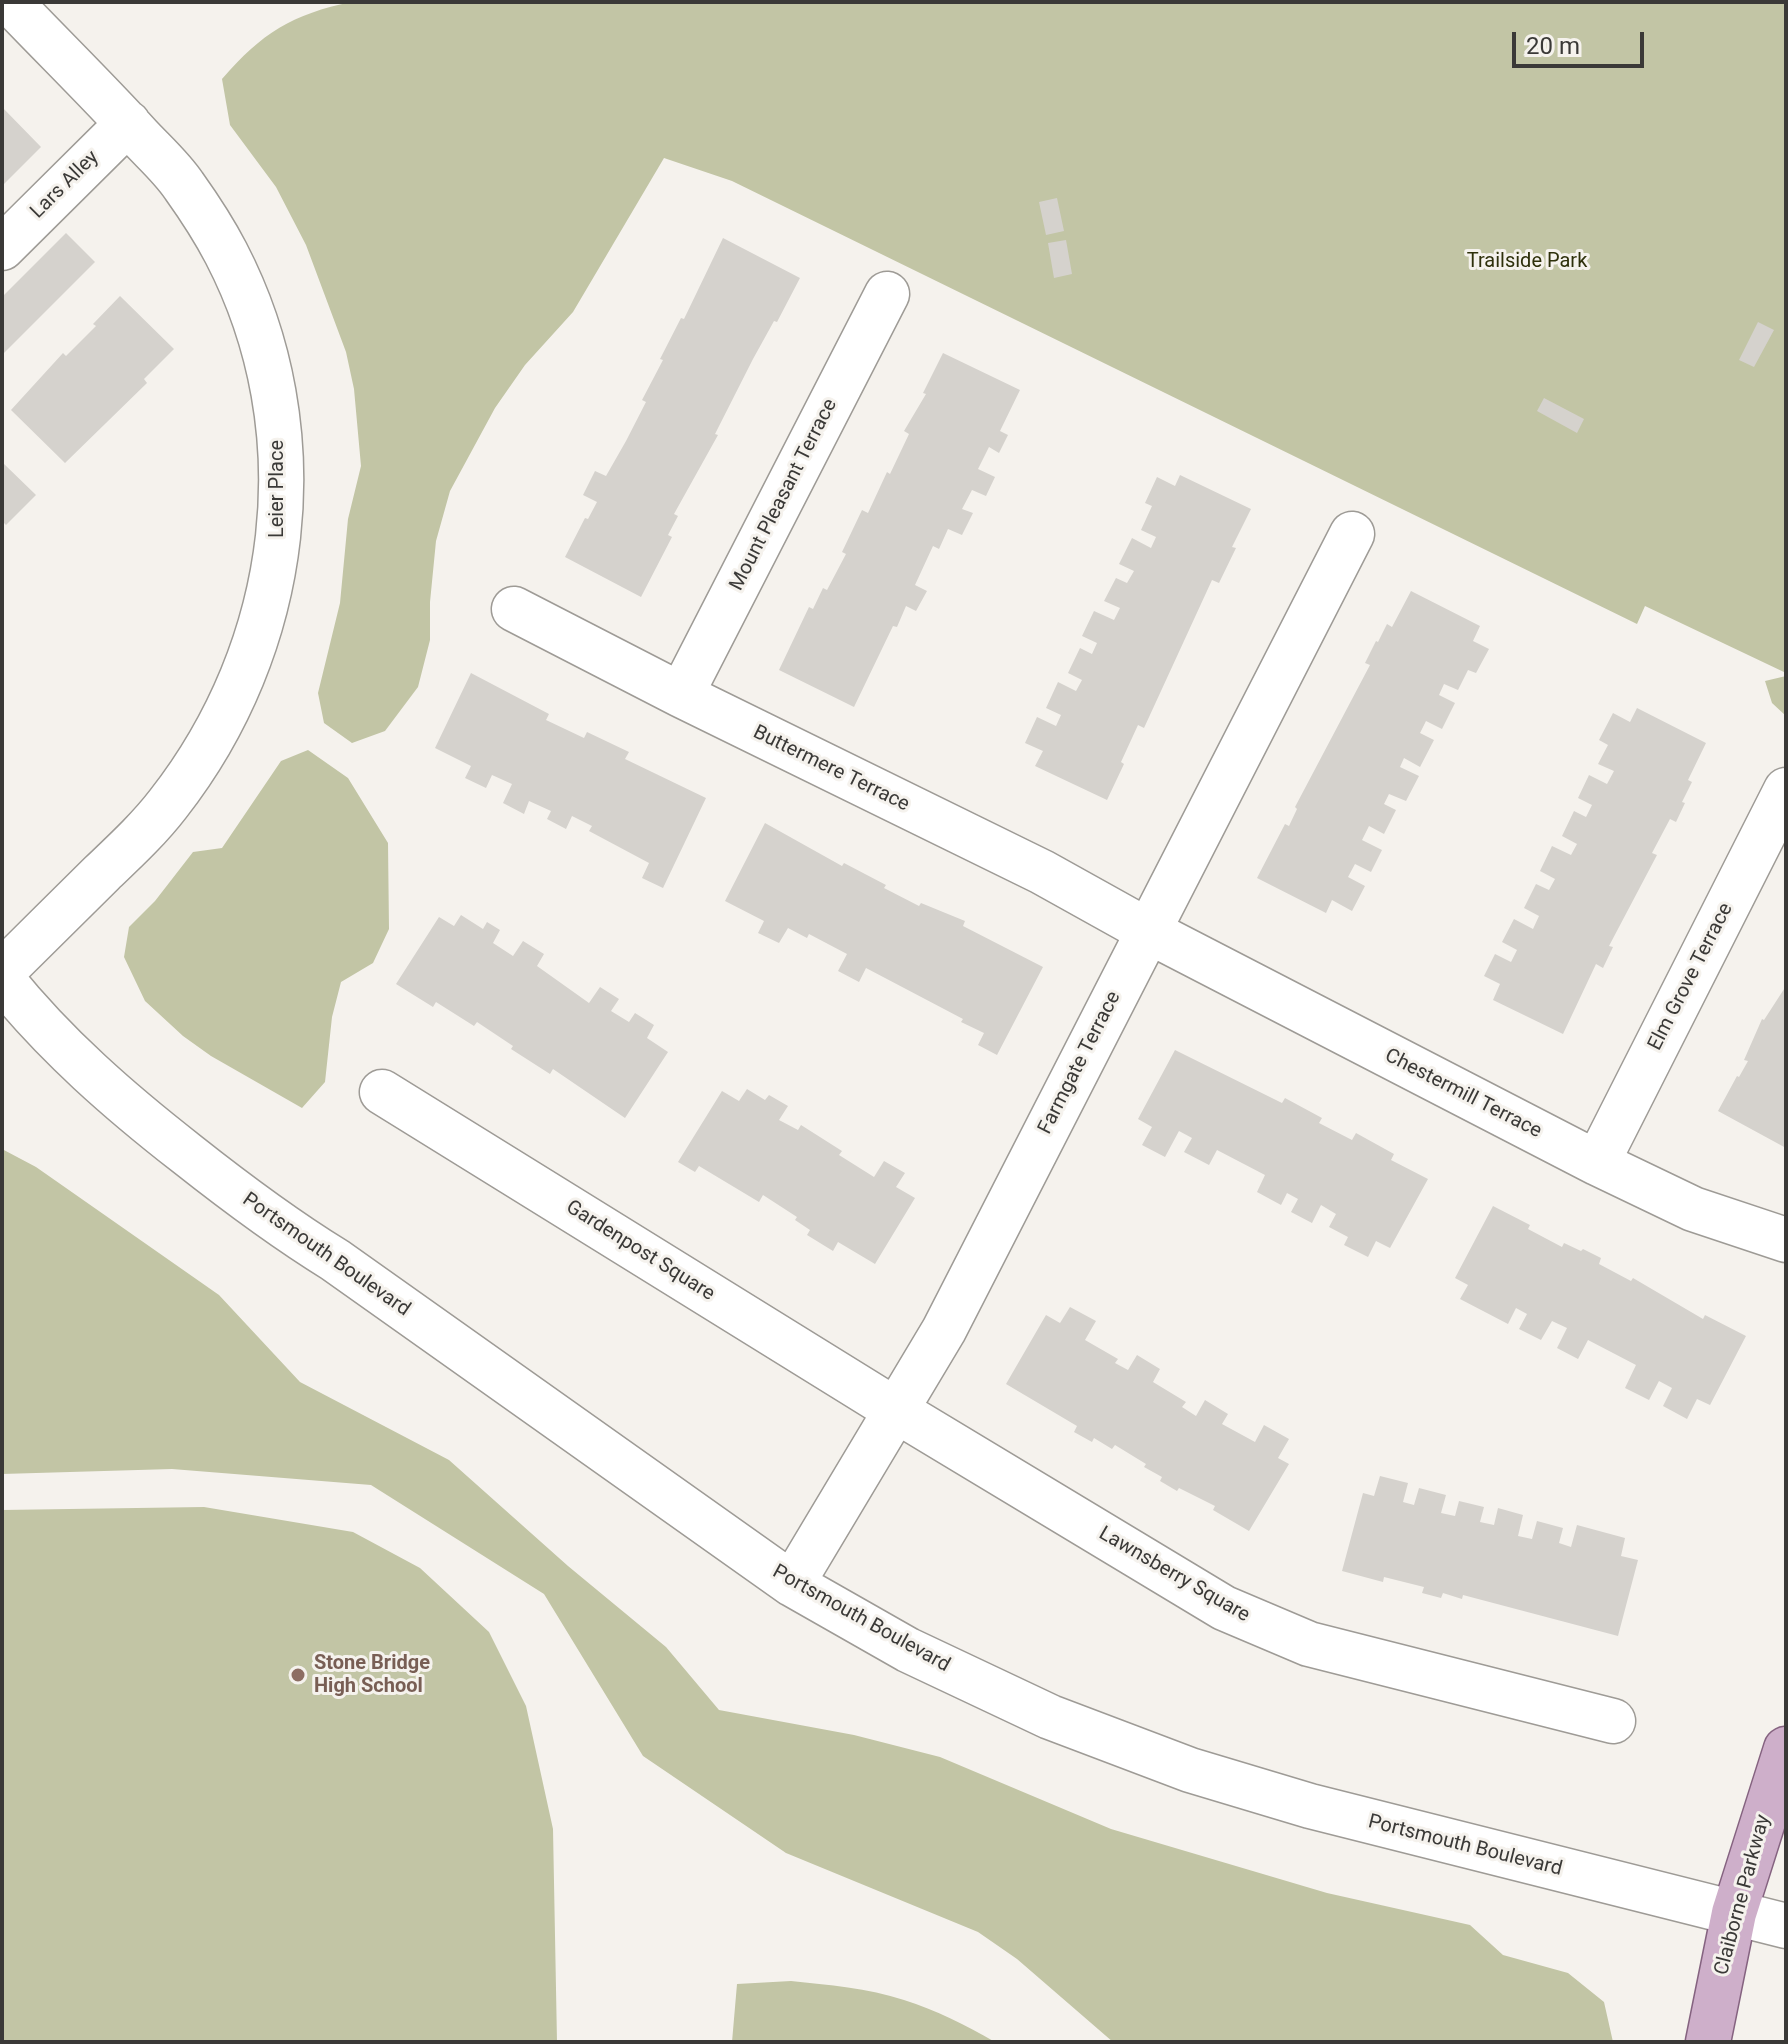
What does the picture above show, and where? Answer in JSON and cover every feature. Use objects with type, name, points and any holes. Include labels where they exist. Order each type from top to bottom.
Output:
[{"type":"main road","name":"Claiborne Parkway","points":[[1708,2042],[1734,1913],[1786,1749]]},
{"type":"street","name":"Leier Place","points":[[2,972],[136,840],[167,805],[208,747],[238,691],[264,621],[278,548],[282,474],[275,397],[256,323],[226,253],[182,183],[10,2]]},
{"type":"street","name":"Lars Alley","points":[[2,248],[128,123]]},
{"type":"street","name":"Mount Pleasant Terrace","points":[[681,695],[887,294]]},
{"type":"street","name":"Farmgate Terrace","points":[[792,1584],[944,1330],[1352,534]]},
{"type":"street","name":"Buttermere Terrace","points":[[514,609],[681,695],[1042,872],[1148,931]]},
{"type":"street","name":"Elm Grove Terrace","points":[[1597,1163],[1786,790]]},
{"type":"street","name":"Chestermill Terrace","points":[[1148,931],[1597,1163],[1693,1209],[1786,1240]]},
{"type":"street","name":"Portsmouth Boulevard","points":[[2,979],[78,1063],[225,1184],[792,1584],[908,1650],[1050,1717],[1190,1770],[1310,1806],[1786,1926]]},
{"type":"street","name":"Gardenpost Square","points":[[382,1092],[897,1411]]},
{"type":"street","name":"Lawnsberry Square","points":[[897,1411],[1224,1608],[1309,1644],[1613,1721]]},
{"type":"green space","name":"Trailside Park","points":[[352,2],[1786,2],[1786,673],[1645,606],[1637,624],[732,181],[664,158],[573,312],[525,365],[495,408],[450,491],[436,541],[430,640],[418,687],[385,731],[352,743],[324,723],[318,693],[340,603],[348,519],[361,466],[354,389],[346,352],[306,245],[276,187],[230,125],[222,79],[251,49],[280,28],[312,13]]},
{"type":"green space","points":[[1786,676],[1786,716],[1772,703],[1765,681]]},
{"type":"green space","points":[[308,750],[348,778],[388,843],[389,929],[373,963],[341,982],[332,1017],[325,1082],[302,1108],[211,1056],[183,1036],[145,1001],[124,957],[129,927],[155,901],[193,852],[222,848],[281,761]]},
{"type":"green space","points":[[2,1149],[36,1167],[219,1295],[300,1382],[449,1460],[568,1566],[666,1647],[719,1710],[854,1735],[940,1757],[1111,1829],[1327,1893],[1470,1925],[1503,1955],[1568,1973],[1604,2002],[1613,2042],[1113,2042],[1017,1959],[978,1932],[786,1853],[643,1756],[544,1594],[371,1485],[172,1469],[2,1474]]},
{"type":"green space","name":"Stone Bridge High School","points":[[204,1507],[353,1532],[420,1568],[489,1632],[526,1706],[553,1829],[557,2042],[2,2042],[2,1510]]},
{"type":"green space","points":[[791,1981],[890,1996],[939,2013],[995,2042],[732,2042],[737,1984]]},
{"type":"building","points":[[2,107],[41,147],[2,186]]},
{"type":"building","points":[[1057,198],[1064,231],[1046,235],[1039,202]]},
{"type":"building","points":[[66,233],[95,262],[2,355],[2,297]]},
{"type":"building","points":[[723,238],[800,278],[753,359],[715,434],[718,435],[674,514],[678,516],[668,535],[672,537],[641,597],[565,557],[597,502],[583,495],[595,471],[606,476],[626,441],[646,402],[642,400],[663,360],[660,359],[681,318],[684,319]]},
{"type":"building","points":[[1066,240],[1072,274],[1054,278],[1048,243]]},
{"type":"building","points":[[120,296],[174,349],[144,379],[147,383],[65,463],[11,410],[63,353],[66,356],[96,326],[93,324]]},
{"type":"building","points":[[1758,322],[1774,330],[1754,367],[1739,360]]},
{"type":"building","points":[[943,353],[1020,390],[1000,431],[1008,435],[999,453],[989,447],[978,469],[995,477],[986,496],[972,490],[962,509],[973,513],[962,535],[948,529],[939,549],[933,546],[915,585],[927,591],[916,611],[906,606],[897,627],[893,626],[854,707],[779,670],[809,607],[813,609],[823,588],[827,590],[846,554],[842,552],[862,510],[868,513],[887,472],[890,474],[909,434],[904,431],[926,394],[923,393]]},
{"type":"building","points":[[1544,398],[1584,419],[1577,433],[1537,411]]},
{"type":"building","points":[[2,462],[36,495],[6,525],[2,521]]},
{"type":"building","points":[[1180,475],[1251,509],[1219,583],[1212,580],[1144,728],[1138,725],[1107,800],[1035,766],[1043,751],[1025,743],[1037,717],[1056,726],[1061,715],[1046,708],[1058,682],[1076,691],[1082,680],[1068,673],[1080,648],[1092,654],[1097,643],[1082,636],[1094,611],[1114,620],[1120,608],[1104,601],[1116,578],[1127,583],[1134,571],[1119,564],[1132,538],[1151,548],[1156,537],[1141,530],[1152,506],[1145,503],[1157,477],[1175,486]]},
{"type":"building","points":[[1411,591],[1480,626],[1473,641],[1489,649],[1476,673],[1468,670],[1458,690],[1444,684],[1439,695],[1455,703],[1442,729],[1426,721],[1420,733],[1434,740],[1420,767],[1404,758],[1400,767],[1419,776],[1406,801],[1389,794],[1384,804],[1396,810],[1384,834],[1369,826],[1362,840],[1382,850],[1371,872],[1355,864],[1348,877],[1365,886],[1352,911],[1332,900],[1326,913],[1257,878],[1285,824],[1289,826],[1297,809],[1295,807],[1370,665],[1365,663],[1376,641],[1387,624],[1392,627]]},
{"type":"building","points":[[471,673],[549,714],[546,720],[584,738],[587,732],[629,752],[625,759],[706,798],[663,888],[642,878],[649,863],[589,831],[592,826],[572,816],[566,829],[547,819],[551,811],[529,801],[524,814],[503,803],[512,784],[492,775],[486,788],[465,778],[471,766],[435,748]]},
{"type":"building","points":[[1637,708],[1706,743],[1688,780],[1692,782],[1676,822],[1670,819],[1652,853],[1657,855],[1609,946],[1613,947],[1603,968],[1596,964],[1563,1034],[1493,1000],[1500,984],[1484,976],[1495,954],[1511,962],[1517,950],[1502,942],[1514,919],[1533,929],[1539,916],[1524,908],[1536,884],[1549,890],[1555,879],[1540,871],[1552,846],[1571,855],[1577,844],[1562,836],[1574,811],[1586,817],[1592,805],[1578,798],[1589,775],[1607,784],[1614,771],[1598,764],[1608,745],[1599,740],[1613,713],[1630,722]]},
{"type":"building","points":[[765,823],[842,866],[844,863],[886,885],[884,888],[919,906],[921,903],[965,921],[963,926],[1043,967],[997,1055],[978,1045],[984,1033],[961,1022],[963,1019],[866,968],[859,982],[838,971],[847,954],[809,934],[807,938],[788,928],[779,943],[758,933],[764,921],[725,901]]},
{"type":"building","points":[[461,915],[483,929],[487,922],[500,930],[493,943],[513,956],[523,941],[544,954],[537,966],[589,1003],[600,987],[619,999],[611,1011],[629,1022],[635,1013],[654,1025],[647,1038],[668,1052],[625,1118],[553,1069],[550,1074],[511,1049],[513,1046],[477,1022],[474,1026],[436,1002],[433,1007],[396,984],[439,917],[454,926]]},
{"type":"building","points":[[1786,986],[1786,1148],[1718,1111],[1748,1061],[1744,1060],[1762,1019]]},
{"type":"building","points":[[1175,1050],[1282,1103],[1285,1098],[1322,1118],[1319,1123],[1352,1140],[1356,1133],[1394,1154],[1391,1160],[1428,1179],[1390,1248],[1376,1241],[1368,1257],[1344,1245],[1348,1237],[1329,1227],[1336,1214],[1321,1205],[1312,1223],[1291,1212],[1298,1199],[1287,1193],[1281,1205],[1257,1192],[1265,1175],[1217,1150],[1209,1165],[1184,1152],[1192,1138],[1179,1131],[1165,1157],[1142,1145],[1152,1127],[1138,1119]]},
{"type":"building","points":[[747,1089],[765,1100],[769,1095],[788,1106],[779,1120],[798,1130],[801,1125],[842,1151],[839,1155],[874,1177],[884,1161],[905,1173],[896,1187],[915,1198],[875,1264],[838,1242],[833,1251],[807,1235],[810,1230],[795,1220],[797,1217],[763,1195],[759,1202],[699,1166],[695,1172],[678,1162],[722,1091],[739,1101]]},
{"type":"building","points":[[1493,1206],[1530,1225],[1528,1229],[1562,1247],[1564,1243],[1581,1251],[1583,1249],[1601,1258],[1599,1264],[1631,1281],[1633,1278],[1703,1319],[1705,1315],[1746,1336],[1710,1405],[1697,1399],[1687,1419],[1663,1406],[1672,1388],[1659,1381],[1649,1400],[1625,1388],[1636,1365],[1588,1340],[1578,1359],[1557,1348],[1567,1328],[1552,1321],[1541,1340],[1519,1329],[1527,1314],[1516,1308],[1508,1324],[1460,1299],[1468,1285],[1455,1278]]},
{"type":"building","points":[[1070,1307],[1096,1321],[1085,1340],[1118,1359],[1115,1363],[1128,1370],[1137,1355],[1160,1369],[1153,1382],[1186,1402],[1182,1407],[1196,1416],[1205,1400],[1228,1414],[1222,1424],[1255,1442],[1264,1425],[1289,1439],[1278,1458],[1289,1464],[1249,1531],[1213,1510],[1215,1506],[1160,1481],[1162,1477],[1144,1467],[1146,1464],[1115,1445],[1112,1449],[1094,1438],[1092,1442],[1074,1432],[1077,1426],[1006,1384],[1046,1315],[1060,1323]]},
{"type":"building","points":[[1380,1476],[1408,1483],[1403,1502],[1414,1505],[1419,1488],[1446,1495],[1441,1513],[1455,1516],[1459,1501],[1484,1507],[1480,1522],[1494,1525],[1498,1508],[1523,1515],[1518,1536],[1532,1539],[1537,1521],[1563,1528],[1559,1543],[1571,1547],[1577,1525],[1625,1538],[1621,1556],[1638,1560],[1618,1636],[1463,1595],[1462,1599],[1443,1593],[1441,1598],[1422,1593],[1424,1587],[1384,1577],[1383,1582],[1342,1571],[1363,1493],[1374,1496]]},
{"type":"place","name":"Stone Bridge High School","points":[[298,1675]]}]
